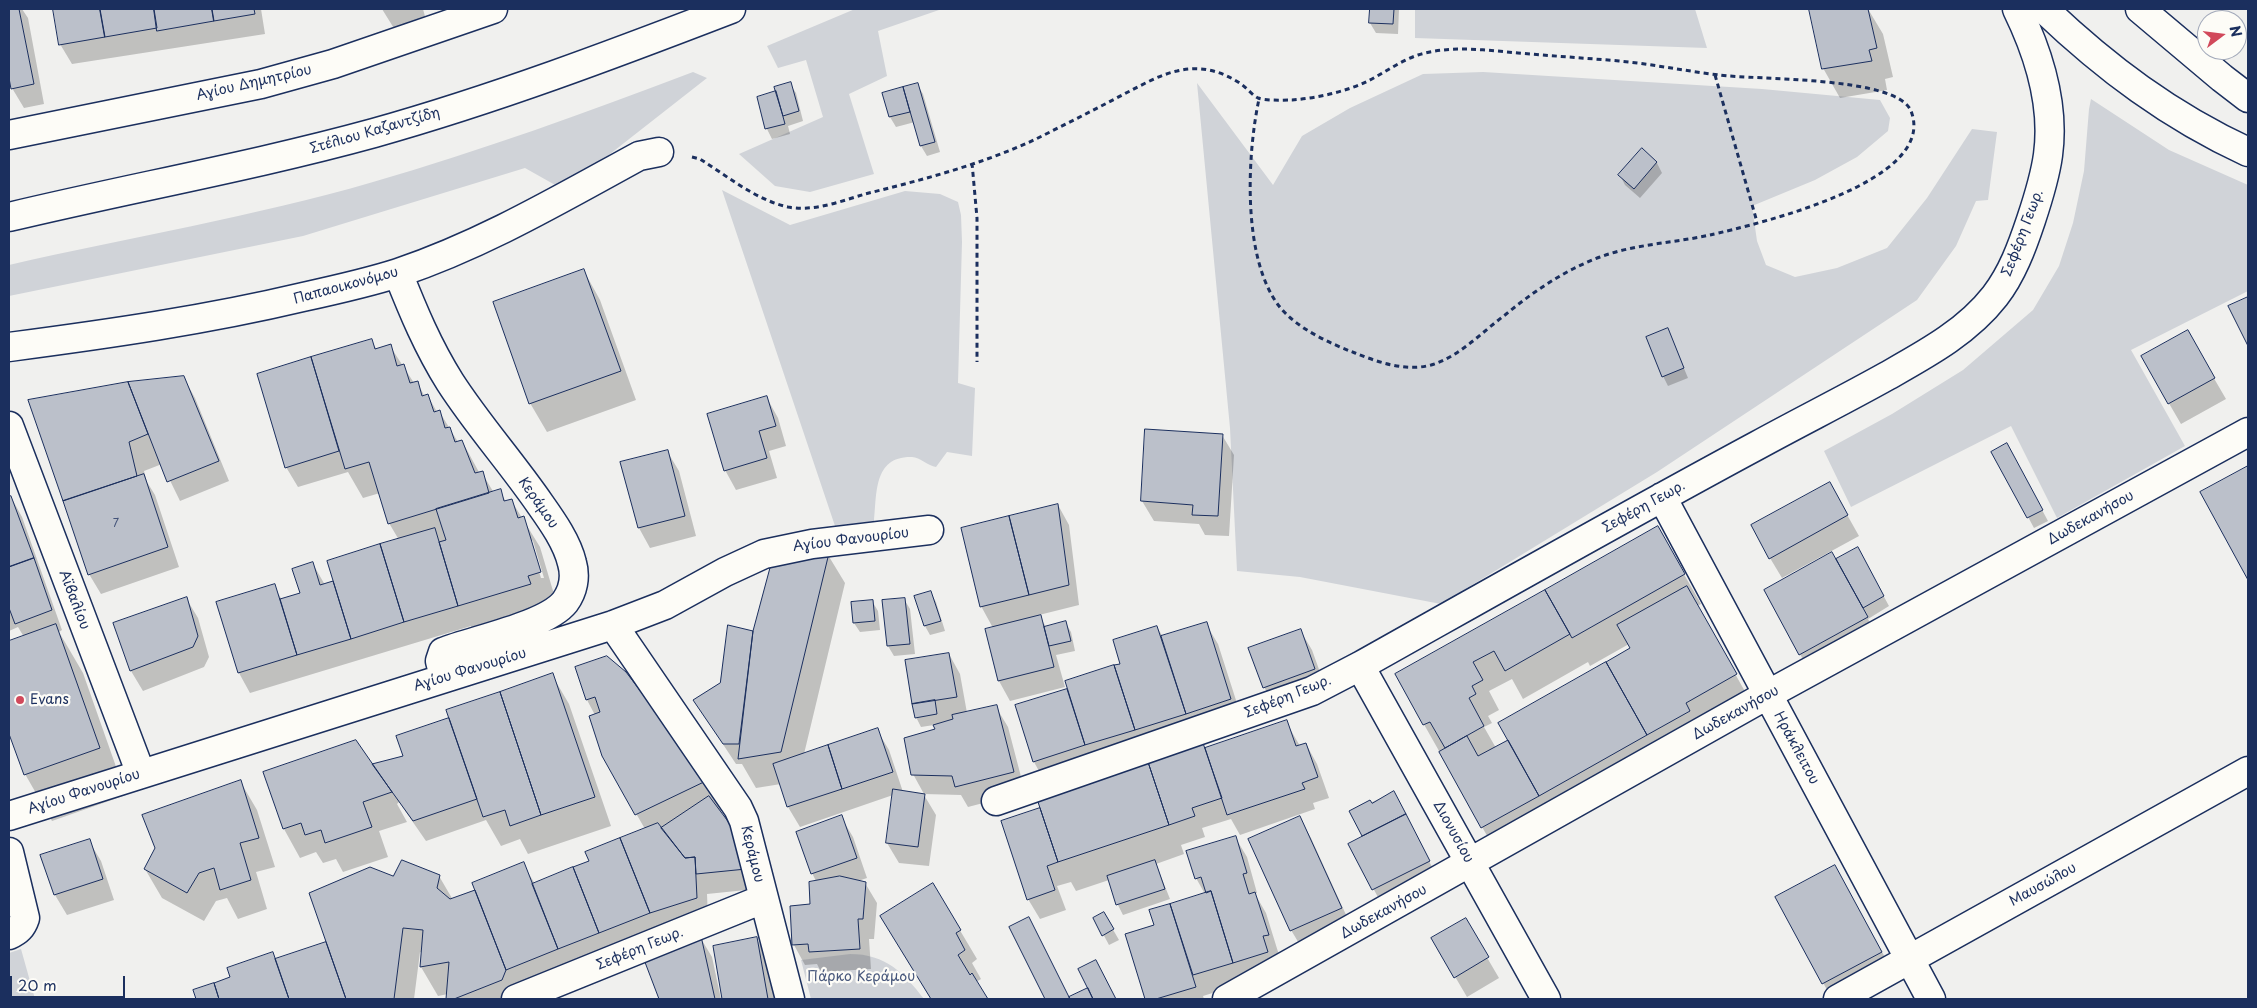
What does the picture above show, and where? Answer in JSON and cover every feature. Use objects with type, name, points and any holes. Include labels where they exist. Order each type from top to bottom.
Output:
[{"type":"street","name":"Αγίου Δημητρίου","points":[[9,135],[262,84],[342,62],[493,9]]},
{"type":"street","name":"Στέλιου Καζαντζίδη","points":[[9,217],[275,158],[374,133],[517,88],[732,9]]},
{"type":"street","name":"Σεφέρη Γεωρ.","points":[[996,801],[1301,695],[1360,666],[1662,497],[1927,353],[1965,326],[1994,297],[2005,282],[2026,233],[2048,155],[2048,111],[2042,72],[2036,50],[2017,9]]},
{"type":"street","points":[[2044,9],[2101,61],[2150,98],[2248,152]]},
{"type":"street","points":[[2140,9],[2215,73],[2248,98]]},
{"type":"street","name":"Παπαοικονόμου","points":[[9,347],[169,325],[314,295],[398,273],[523,220],[639,156],[660,152]]},
{"type":"street","name":"Κεράμου","points":[[398,273],[420,330],[450,383],[552,522],[570,556],[574,571],[573,588],[569,595],[559,608],[548,616],[444,652],[440,661],[444,677]]},
{"type":"street","name":"Αϊβαλίου","points":[[9,426],[18,481],[141,774]]},
{"type":"street","name":"Δωδεκανήσου","points":[[1227,999],[1470,864],[1767,695],[2248,432]]},
{"type":"street","name":"Ηράκλειτου","points":[[1662,497],[1931,999]]},
{"type":"street","name":"Αγίου Φανουρίου","points":[[9,816],[613,625],[665,605],[725,572],[764,554],[812,544],[929,530]]},
{"type":"street","name":"Κεράμου","points":[[613,625],[738,808],[744,821],[790,999]]},
{"type":"street","name":"Διονυσίου","points":[[1360,666],[1546,999]]},
{"type":"street","name":"Μαυσώλου","points":[[1838,999],[2248,772]]},
{"type":"street","points":[[9,852],[26,918],[23,925],[9,935]]},
{"type":"street","name":"Σεφέρη Γεωρ.","points":[[516,999],[763,899]]},
{"type":"path","points":[[660,152],[684,154],[700,159],[759,195],[794,208],[807,207],[843,200],[972,163],[1029,142],[1152,80],[1180,70],[1202,68],[1215,71],[1243,85],[1260,99],[1288,100],[1332,93],[1371,80],[1418,55],[1465,49],[1639,63],[1715,75],[1853,84],[1902,98],[1910,106],[1914,130],[1913,140],[1899,160],[1859,187],[1757,222],[1706,236],[1619,251],[1596,259],[1546,284],[1465,346],[1432,365],[1416,367],[1382,363],[1333,345],[1307,329],[1281,309],[1270,292],[1260,265],[1250,200],[1252,129],[1260,99]]},
{"type":"path","points":[[1715,75],[1757,222]]},
{"type":"path","points":[[972,163],[977,218],[977,362]]},
{"type":"green space","points":[[855,9],[939,10],[878,31],[887,76],[849,94],[874,174],[810,192],[775,186],[739,154],[823,117],[806,60],[778,68],[767,46]]},
{"type":"green space","points":[[1415,9],[1695,9],[1707,48],[1415,38]]},
{"type":"green space","points":[[693,72],[707,78],[564,190],[525,168],[303,236],[9,296],[9,265],[283,206],[373,182],[534,130]]},
{"type":"green space","points":[[1483,72],[1762,89],[1880,100],[1890,118],[1888,131],[1857,157],[1815,180],[1752,206],[1757,241],[1766,265],[1795,277],[1837,268],[1887,248],[1927,198],[1972,129],[1997,132],[1988,200],[1976,201],[1956,246],[1917,300],[1657,472],[1441,604],[1300,577],[1237,571],[1230,428],[1197,83],[1273,185],[1302,136],[1350,108],[1423,74]]},
{"type":"green space","points":[[2091,99],[2169,150],[2248,185],[2248,291],[2131,350],[2185,446],[2057,518],[2011,426],[1851,507],[1824,451],[1892,414],[1963,370],[2033,310],[2059,266],[2073,223],[2084,171]]},
{"type":"green space","points":[[722,190],[790,225],[905,191],[940,194],[958,202],[961,215],[962,242],[958,383],[975,388],[972,456],[947,452],[936,467],[918,458],[899,458],[890,463],[880,478],[874,521],[835,526]]},
{"type":"green space","points":[[21,949],[35,999],[9,999],[9,953]]},
{"type":"green space","name":"Πάρκο Κεράμου","points":[[850,954],[874,957],[884,961],[901,973],[924,999],[811,999],[801,960]]},
{"type":"building","points":[[9,9],[19,9],[34,84],[11,89],[9,78]]},
{"type":"building","points":[[53,9],[100,9],[105,37],[59,45]]},
{"type":"building","points":[[100,9],[154,9],[157,28],[105,37]]},
{"type":"building","points":[[154,9],[212,9],[214,21],[157,31]]},
{"type":"building","points":[[212,9],[254,9],[255,14],[214,21]]},
{"type":"building","points":[[1370,9],[1394,9],[1393,24],[1369,23]]},
{"type":"building","points":[[1809,9],[1868,9],[1877,48],[1869,50],[1872,61],[1822,69]]},
{"type":"building","points":[[791,82],[799,111],[783,116],[774,87]]},
{"type":"building","points":[[918,83],[935,142],[920,146],[903,87]]},
{"type":"building","points":[[903,87],[910,112],[889,117],[882,93]]},
{"type":"building","points":[[776,91],[785,124],[765,129],[757,97]]},
{"type":"building","points":[[1642,148],[1657,162],[1634,189],[1618,175]]},
{"type":"building","points":[[584,269],[621,371],[529,404],[493,302]]},
{"type":"building","points":[[2248,297],[2248,346],[2228,306]]},
{"type":"building","points":[[1668,328],[1684,368],[1662,377],[1646,337]]},
{"type":"building","points":[[2188,330],[2215,378],[2168,404],[2141,356]]},
{"type":"building","points":[[372,339],[375,349],[391,344],[397,366],[404,364],[410,383],[418,381],[422,396],[428,394],[434,412],[440,410],[445,428],[450,427],[455,442],[462,440],[475,473],[483,471],[489,493],[388,524],[369,462],[345,469],[311,357]]},
{"type":"building","points":[[311,357],[339,451],[285,468],[257,374]]},
{"type":"building","points":[[184,376],[219,461],[167,482],[128,382]]},
{"type":"building","points":[[128,382],[148,434],[129,442],[137,476],[63,501],[28,400]]},
{"type":"building","points":[[767,396],[776,426],[759,431],[767,458],[724,471],[707,414]]},
{"type":"building","points":[[1145,429],[1223,434],[1218,516],[1192,515],[1193,505],[1141,501]]},
{"type":"building","points":[[2007,443],[2043,510],[2027,518],[1991,452]]},
{"type":"building","points":[[668,450],[685,516],[638,528],[620,462]]},
{"type":"building","points":[[2248,466],[2248,580],[2200,492]]},
{"type":"building","points":[[144,474],[168,547],[88,575],[63,501]]},
{"type":"building","points":[[1830,482],[1848,515],[1769,559],[1751,525]]},
{"type":"building","points":[[501,489],[504,501],[512,499],[518,518],[524,516],[541,572],[528,576],[531,584],[458,606],[439,542],[446,540],[436,509]]},
{"type":"building","points":[[11,496],[34,558],[9,567],[9,497]]},
{"type":"building","points":[[1058,504],[1069,585],[1029,595],[1009,516]]},
{"type":"building","points":[[1009,516],[1029,595],[980,607],[961,528]]},
{"type":"building","points":[[1658,526],[1685,574],[1572,638],[1545,590]]},
{"type":"building","points":[[435,528],[458,606],[404,622],[380,544]]},
{"type":"building","points":[[380,544],[404,622],[351,639],[327,561]]},
{"type":"building","points":[[1858,547],[1884,596],[1863,608],[1836,559]]},
{"type":"building","points":[[1832,552],[1868,617],[1799,655],[1764,590]]},
{"type":"building","points":[[829,553],[781,752],[738,759],[753,631],[771,564]]},
{"type":"building","points":[[34,558],[52,610],[15,624],[9,608],[9,567]]},
{"type":"building","points":[[313,562],[320,585],[333,581],[351,639],[297,655],[280,599],[300,593],[292,569]]},
{"type":"building","points":[[275,584],[297,655],[238,673],[216,602]]},
{"type":"building","points":[[1687,586],[1737,674],[1686,703],[1690,711],[1647,735],[1606,662],[1630,648],[1617,625]]},
{"type":"building","points":[[1545,590],[1570,634],[1505,671],[1494,651],[1473,662],[1483,680],[1472,686],[1476,694],[1469,698],[1484,726],[1445,748],[1430,722],[1423,725],[1395,674]]},
{"type":"building","points":[[931,591],[941,621],[924,626],[914,596]]},
{"type":"building","points":[[187,597],[198,636],[193,647],[130,671],[113,623]]},
{"type":"building","points":[[905,598],[910,644],[887,646],[882,600]]},
{"type":"building","points":[[873,600],[875,621],[853,623],[851,602]]},
{"type":"building","points":[[1041,615],[1054,667],[998,681],[985,629]]},
{"type":"building","points":[[1066,621],[1071,641],[1049,646],[1044,627]]},
{"type":"building","points":[[1207,622],[1231,699],[1186,714],[1161,636]]},
{"type":"building","points":[[56,624],[100,748],[24,775],[9,734],[9,641]]},
{"type":"building","points":[[728,625],[753,631],[739,744],[723,744],[693,700],[720,683]]},
{"type":"building","points":[[1157,626],[1186,714],[1135,730],[1114,665],[1120,664],[1113,640]]},
{"type":"building","points":[[1301,629],[1315,669],[1263,688],[1248,648]]},
{"type":"building","points":[[949,653],[957,697],[912,704],[905,660]]},
{"type":"building","points":[[607,656],[626,672],[708,780],[635,815],[602,756],[589,716],[600,712],[595,697],[586,700],[575,667]]},
{"type":"building","points":[[1606,662],[1647,735],[1539,796],[1498,723]]},
{"type":"building","points":[[1114,665],[1135,730],[1085,745],[1065,681]]},
{"type":"building","points":[[553,673],[595,797],[541,815],[500,692]]},
{"type":"building","points":[[1067,689],[1085,745],[1033,762],[1015,705]]},
{"type":"building","points":[[500,692],[541,815],[510,826],[505,810],[483,817],[446,710]]},
{"type":"building","points":[[935,700],[937,714],[915,718],[912,704]]},
{"type":"building","points":[[997,705],[1014,772],[955,787],[952,776],[911,775],[904,738],[935,729],[933,725],[953,719],[952,715]]},
{"type":"building","points":[[449,718],[477,799],[413,821],[372,764],[403,756],[396,736]]},
{"type":"building","points":[[1287,720],[1296,746],[1306,743],[1318,777],[1302,783],[1305,789],[1227,815],[1205,748]]},
{"type":"building","points":[[878,728],[893,772],[842,789],[828,745]]},
{"type":"building","points":[[1467,736],[1478,756],[1508,740],[1539,796],[1481,828],[1439,752]]},
{"type":"building","points":[[356,740],[392,792],[363,802],[372,827],[325,843],[321,830],[305,835],[301,823],[283,829],[263,772]]},
{"type":"building","points":[[1203,743],[1222,798],[1192,808],[1195,816],[1169,825],[1148,762]]},
{"type":"building","points":[[828,745],[842,789],[787,807],[773,764]]},
{"type":"building","points":[[1148,762],[1169,825],[1058,862],[1037,799]]},
{"type":"building","points":[[241,780],[259,838],[240,843],[251,880],[220,890],[214,868],[199,873],[187,893],[144,869],[155,848],[142,815]]},
{"type":"building","points":[[893,789],[925,794],[918,847],[886,843]]},
{"type":"building","points":[[1394,791],[1406,814],[1362,836],[1349,811],[1370,800],[1372,803]]},
{"type":"building","points":[[709,796],[742,840],[746,869],[696,874],[695,857],[685,858],[661,828]]},
{"type":"building","points":[[1040,808],[1058,862],[1047,866],[1055,890],[1027,900],[1001,821]]},
{"type":"building","points":[[1406,814],[1430,861],[1372,890],[1348,844]]},
{"type":"building","points":[[842,815],[857,858],[811,874],[796,832]]},
{"type":"building","points":[[1300,816],[1342,908],[1290,931],[1248,839]]},
{"type":"building","points":[[658,823],[685,858],[695,857],[697,898],[650,913],[620,838]]},
{"type":"building","points":[[1236,836],[1247,873],[1243,874],[1249,894],[1255,892],[1269,935],[1263,936],[1268,952],[1233,963],[1211,891],[1206,893],[1201,877],[1195,879],[1186,851]]},
{"type":"building","points":[[620,838],[650,913],[599,933],[573,867],[589,861],[585,852]]},
{"type":"building","points":[[90,839],[103,879],[54,895],[40,855]]},
{"type":"building","points":[[402,860],[440,875],[437,888],[450,899],[475,890],[506,970],[502,980],[454,999],[446,999],[449,962],[420,967],[423,930],[403,928],[394,999],[346,999],[309,893],[370,867],[393,876]]},
{"type":"building","points":[[1155,860],[1165,889],[1116,905],[1107,876]]},
{"type":"building","points":[[524,862],[558,949],[506,970],[472,883]]},
{"type":"building","points":[[1835,865],[1882,952],[1822,984],[1775,897]]},
{"type":"building","points":[[573,867],[599,933],[558,949],[532,884]]},
{"type":"building","points":[[840,876],[866,882],[863,919],[858,919],[860,949],[809,952],[808,944],[792,945],[790,906],[810,904],[809,882]]},
{"type":"building","points":[[933,883],[961,930],[956,933],[965,950],[958,955],[988,999],[931,999],[880,916]]},
{"type":"building","points":[[1211,891],[1233,963],[1193,975],[1170,904]]},
{"type":"building","points":[[1170,904],[1196,987],[1156,999],[1145,999],[1125,934],[1154,925],[1149,910]]},
{"type":"building","points":[[1104,912],[1114,929],[1102,936],[1093,918]]},
{"type":"building","points":[[1029,917],[1070,999],[1045,999],[1009,927]]},
{"type":"building","points":[[1466,918],[1489,957],[1454,978],[1431,938]]},
{"type":"building","points":[[701,936],[715,999],[659,999],[643,957]]},
{"type":"building","points":[[757,937],[768,999],[722,999],[713,946]]},
{"type":"building","points":[[326,942],[346,999],[289,999],[275,959]]},
{"type":"building","points":[[273,952],[289,999],[219,999],[214,983],[230,977],[227,968]]},
{"type":"building","points":[[1096,960],[1116,999],[1093,999],[1078,969]]},
{"type":"building","points":[[214,983],[219,999],[196,999],[193,990]]},
{"type":"building","points":[[1088,988],[1093,999],[1070,999],[1069,997]]},
{"type":"place","name":"Evans","points":[[20,700]]}]
